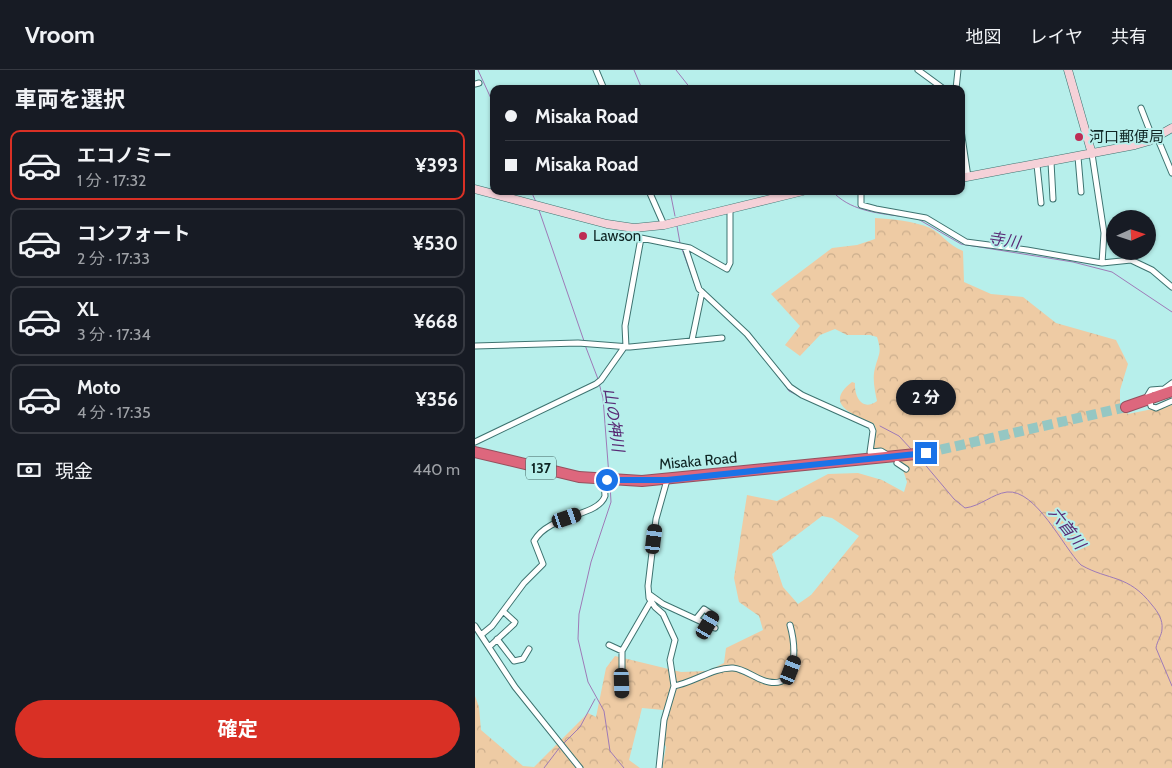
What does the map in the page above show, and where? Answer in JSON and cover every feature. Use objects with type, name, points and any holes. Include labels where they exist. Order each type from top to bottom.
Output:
[{"type":"highway","points":[[1126,407],[1172,391]]},
{"type":"highway","name":"Misaka Road","points":[[475,452],[568,474],[609,480],[667,480],[926,453]]},
{"type":"street","points":[[596,70],[602,85]]},
{"type":"street","points":[[918,70],[939,85]]},
{"type":"street","points":[[956,85],[958,70]]},
{"type":"street","points":[[1068,70],[1092,154],[1104,232],[1102,263]]},
{"type":"street","points":[[1141,108],[1172,173]]},
{"type":"street","points":[[965,178],[1092,154],[1155,138],[1172,128]]},
{"type":"street","points":[[1078,157],[1081,192]]},
{"type":"street","points":[[1051,162],[1053,199]]},
{"type":"street","points":[[1037,164],[1041,203]]},
{"type":"street","points":[[475,189],[490,193]]},
{"type":"street","points":[[497,195],[607,224],[634,228],[664,225],[788,195]]},
{"type":"street","points":[[651,195],[664,225]]},
{"type":"street","points":[[861,195],[861,205],[876,210],[926,218],[966,242],[1102,263],[1131,260],[1152,270],[1172,287]]},
{"type":"street","points":[[634,228],[634,233],[641,238],[685,247],[706,256],[727,269],[730,264],[730,210]]},
{"type":"street","points":[[475,442],[601,380],[626,346],[625,326],[641,238]]},
{"type":"street","points":[[685,247],[698,287],[747,334],[793,390],[871,426],[873,431],[870,452],[881,451],[886,454]]},
{"type":"street","points":[[692,340],[702,292]]},
{"type":"street","points":[[475,346],[579,343],[626,346],[722,338]]},
{"type":"street","points":[[1172,383],[1164,389],[1151,390],[1149,392],[1151,406],[1156,408],[1172,401]]},
{"type":"street","points":[[897,463],[906,469]]},
{"type":"street","points":[[481,635],[492,626],[524,584],[543,564],[534,541],[538,534],[549,524],[599,504],[605,496],[609,480]]},
{"type":"street","points":[[659,768],[664,720],[674,686],[670,660],[675,640],[663,614],[651,601],[649,594],[650,563],[657,519],[667,480]]},
{"type":"street","points":[[649,594],[663,604],[715,628]]},
{"type":"street","points":[[623,695],[621,651],[651,601]]},
{"type":"street","points":[[696,619],[704,609],[713,615],[708,625]]},
{"type":"street","points":[[489,646],[515,622],[504,612]]},
{"type":"street","points":[[674,686],[724,669],[734,668],[769,682],[785,679],[795,659],[790,625]]},
{"type":"street","points":[[475,626],[541,722],[580,768]]},
{"type":"street","points":[[497,639],[514,661],[523,659],[529,649]]},
{"type":"street","points":[[609,646],[621,651]]},
{"type":"green space","points":[[875,218],[910,222],[930,228],[953,246],[963,251],[964,282],[991,294],[1023,297],[1056,323],[1116,340],[1128,364],[1120,390],[1120,405],[1128,414],[1172,405],[1172,768],[662,768],[666,747],[660,734],[663,710],[642,708],[629,760],[640,768],[475,768],[475,696],[479,707],[481,730],[523,766],[534,767],[588,713],[596,717],[606,668],[615,656],[681,672],[708,671],[724,663],[726,648],[763,630],[759,616],[739,602],[734,578],[747,495],[777,501],[828,474],[858,473],[882,480],[904,492],[907,482],[900,461],[927,458],[874,449],[876,429],[874,424],[851,413],[841,403],[840,397],[852,382],[855,383],[856,393],[863,404],[872,404],[877,401],[874,376],[879,353],[877,337],[870,335],[847,335],[835,329],[820,335],[800,356],[785,345],[800,326],[771,294],[832,248],[857,245],[875,239]],"holes":[[[822,516],[832,518],[859,536],[811,595],[798,604],[783,587],[772,554]]]},
{"type":"waterway","name":"山の神川","points":[[478,70],[490,96]]},
{"type":"waterway","name":"六首川","points":[[634,70],[640,85]]},
{"type":"waterway","name":"寺川","points":[[676,70],[688,85]]},
{"type":"waterway","name":"山の神川","points":[[533,195],[536,202]]},
{"type":"waterway","name":"六首川","points":[[671,195],[675,216]]},
{"type":"waterway","name":"寺川","points":[[837,195],[846,203],[863,210],[899,216]]},
{"type":"waterway","name":"山の神川","points":[[539,210],[584,341]]},
{"type":"waterway","name":"寺川","points":[[918,219],[961,244],[1073,262],[1112,272],[1172,312]]},
{"type":"waterway","name":"六首川","points":[[677,226],[680,243]]},
{"type":"waterway","name":"六首川","points":[[682,249],[696,288]]},
{"type":"waterway","name":"六首川","points":[[744,335],[750,341]]},
{"type":"waterway","name":"山の神川","points":[[585,345],[598,379]]},
{"type":"waterway","name":"六首川","points":[[783,382],[789,391],[805,399]]},
{"type":"waterway","name":"山の神川","points":[[599,383],[603,398],[609,476]]},
{"type":"waterway","name":"六首川","points":[[880,426],[899,436],[911,449]]},
{"type":"waterway","name":"六首川","points":[[922,461],[954,499],[965,508],[1007,492],[1018,494],[1028,500],[1048,521],[1081,565],[1118,579],[1135,588],[1143,595],[1161,619],[1162,631],[1156,648],[1172,686]]},
{"type":"waterway","name":"山の神川","points":[[610,484],[611,502],[591,562],[579,614],[578,639],[588,682],[604,711],[610,751],[624,768]]},
{"type":"waterway","points":[[563,744],[580,727],[595,699]]},
{"type":"waterway","points":[[544,768],[560,747]]},
{"type":"tunnel","points":[[926,453],[1126,407]]},
{"type":"place","name":"河口郵便局","points":[[1079,137]]},
{"type":"place","name":"Lawson","points":[[583,236]]},
{"type":"route","points":[[607,480],[667,480],[926,453]]}]
